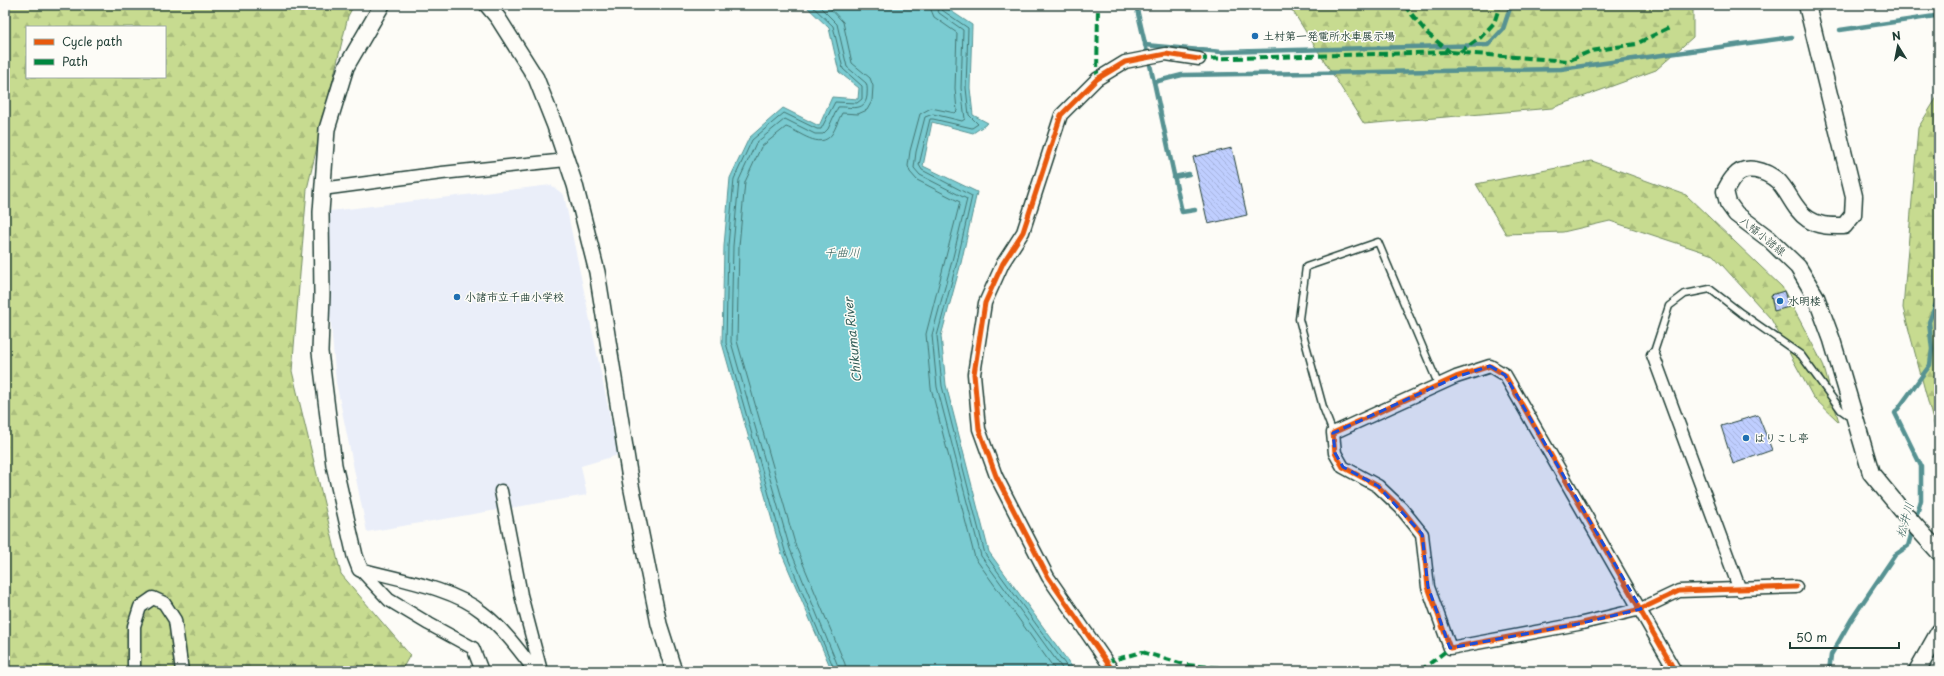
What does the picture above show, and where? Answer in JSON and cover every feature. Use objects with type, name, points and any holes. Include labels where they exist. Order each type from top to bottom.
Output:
[{"type":"main road","name":"八幡小諸線","points":[[1807,5],[1854,196],[1853,215],[1844,226],[1826,227],[1807,219],[1792,202],[1778,181],[1765,172],[1751,169],[1734,176],[1726,191],[1728,203],[1736,214],[1769,239],[1798,267],[1816,297],[1832,340],[1871,473],[1909,519],[1939,552]]},
{"type":"main road","points":[[1917,671],[1939,632]]},
{"type":"street","points":[[382,5],[346,67],[327,130],[322,189],[320,352],[334,465],[355,556],[360,570],[389,600],[473,648],[482,671]]},
{"type":"street","points":[[487,5],[498,18],[536,78],[575,185],[597,272],[631,485],[659,624],[674,671]]},
{"type":"street","points":[[1113,671],[1048,577],[996,476],[979,428],[974,374],[985,303],[1003,263],[1023,232],[1061,114],[1097,79],[1125,62],[1166,54],[1199,59]]},
{"type":"street","points":[[322,189],[442,173],[566,160]]},
{"type":"street","points":[[1652,355],[1740,590]]},
{"type":"street","points":[[1675,671],[1641,609],[1505,374],[1490,366],[1456,377],[1333,433],[1335,453],[1343,467],[1378,486],[1401,508],[1422,534],[1428,588],[1450,648],[1578,624],[1641,609],[1679,591],[1796,587]]},
{"type":"street","points":[[501,491],[521,595],[541,671]]},
{"type":"street","points":[[360,570],[449,594],[481,611],[512,640],[535,671]]},
{"type":"street","points":[[134,671],[134,626],[140,607],[154,598],[164,603],[175,620],[182,671]]},
{"type":"lane","points":[[1333,433],[1323,407],[1300,319],[1306,267],[1378,242],[1439,386]]},
{"type":"lane","points":[[1652,355],[1669,306],[1686,294],[1710,288],[1741,313],[1802,355],[1841,410],[1856,420]]},
{"type":"highlighted area","points":[[1490,366],[1505,375],[1641,609],[1578,624],[1450,648],[1428,587],[1422,534],[1378,486],[1343,467],[1335,453],[1333,433],[1456,377]]},
{"type":"shaded area","name":"小諸市立千曲小学校","points":[[551,185],[564,195],[618,455],[581,466],[587,495],[367,532],[336,382],[321,212]]},
{"type":"green space","points":[[5,5],[354,5],[348,16],[307,189],[292,371],[341,574],[410,655],[401,671],[5,671]]},
{"type":"green space","points":[[1289,5],[1693,5],[1693,37],[1656,70],[1552,108],[1364,124]]},
{"type":"green space","points":[[1939,94],[1939,443],[1903,308],[1918,128]]},
{"type":"green space","points":[[1592,161],[1686,195],[1782,287],[1823,364],[1839,422],[1813,397],[1771,319],[1713,255],[1610,221],[1563,232],[1506,234],[1476,184]]},
{"type":"water","name":"千曲川","points":[[805,5],[942,5],[972,25],[970,88],[973,115],[988,123],[973,133],[932,122],[923,166],[977,192],[961,263],[941,336],[946,385],[989,552],[1075,671],[832,671],[781,552],[722,343],[724,246],[730,178],[749,138],[783,108],[819,126],[832,97],[858,99],[859,88],[839,72],[829,28]]},
{"type":"building","points":[[1232,148],[1247,215],[1208,224],[1193,157]]},
{"type":"building","name":"水明楼","points":[[1784,291],[1789,307],[1774,311],[1771,295]]},
{"type":"building","name":"はりこし亭","points":[[1758,415],[1772,450],[1733,464],[1721,426]]},
{"type":"waterway","points":[[1136,5],[1182,212],[1195,210]]},
{"type":"waterway","points":[[1145,45],[1222,52],[1488,45],[1503,29],[1511,5]]},
{"type":"waterway","points":[[1840,30],[1935,16],[1939,18]]},
{"type":"waterway","points":[[1154,82],[1182,75],[1561,69],[1792,37]]},
{"type":"waterway","points":[[1174,177],[1189,174]]},
{"type":"waterway","name":"松井川","points":[[1915,521],[1921,500],[1921,466],[1895,413],[1930,365],[1932,349],[1929,322],[1939,296]]},
{"type":"waterway","name":"松井川","points":[[1829,671],[1831,655],[1851,620],[1895,555],[1908,546],[1913,528]]},
{"type":"marked path","points":[[1097,79],[1098,5]]},
{"type":"marked path","points":[[1404,5],[1428,34],[1450,52]]},
{"type":"marked path","points":[[1460,52],[1481,37],[1494,23],[1500,5]]},
{"type":"marked path","points":[[1199,59],[1450,52],[1568,61],[1591,51],[1636,44],[1670,27]]},
{"type":"marked path","points":[[1420,671],[1450,648]]},
{"type":"marked path","points":[[1106,662],[1142,652],[1187,665],[1255,671]]},
{"type":"cycle path","points":[[1113,671],[1048,577],[996,476],[979,429],[974,374],[985,303],[1003,263],[1023,232],[1061,115],[1097,79],[1125,62],[1166,54],[1199,59]]},
{"type":"cycle path","points":[[1675,671],[1505,375],[1490,366],[1456,377],[1333,433],[1335,453],[1343,467],[1378,486],[1401,508],[1422,534],[1428,587],[1450,648],[1578,624],[1641,609],[1679,591],[1796,587]]},
{"type":"place","name":"土村第一発電所水車展示場","points":[[1255,36]]},
{"type":"place","name":"小諸市立千曲小学校","points":[[457,297]]},
{"type":"place","name":"水明楼","points":[[1780,301]]},
{"type":"place","name":"はりこし亭","points":[[1746,438]]},
{"type":"water label","name":"Chikuma River","points":[[853,340]]}]
